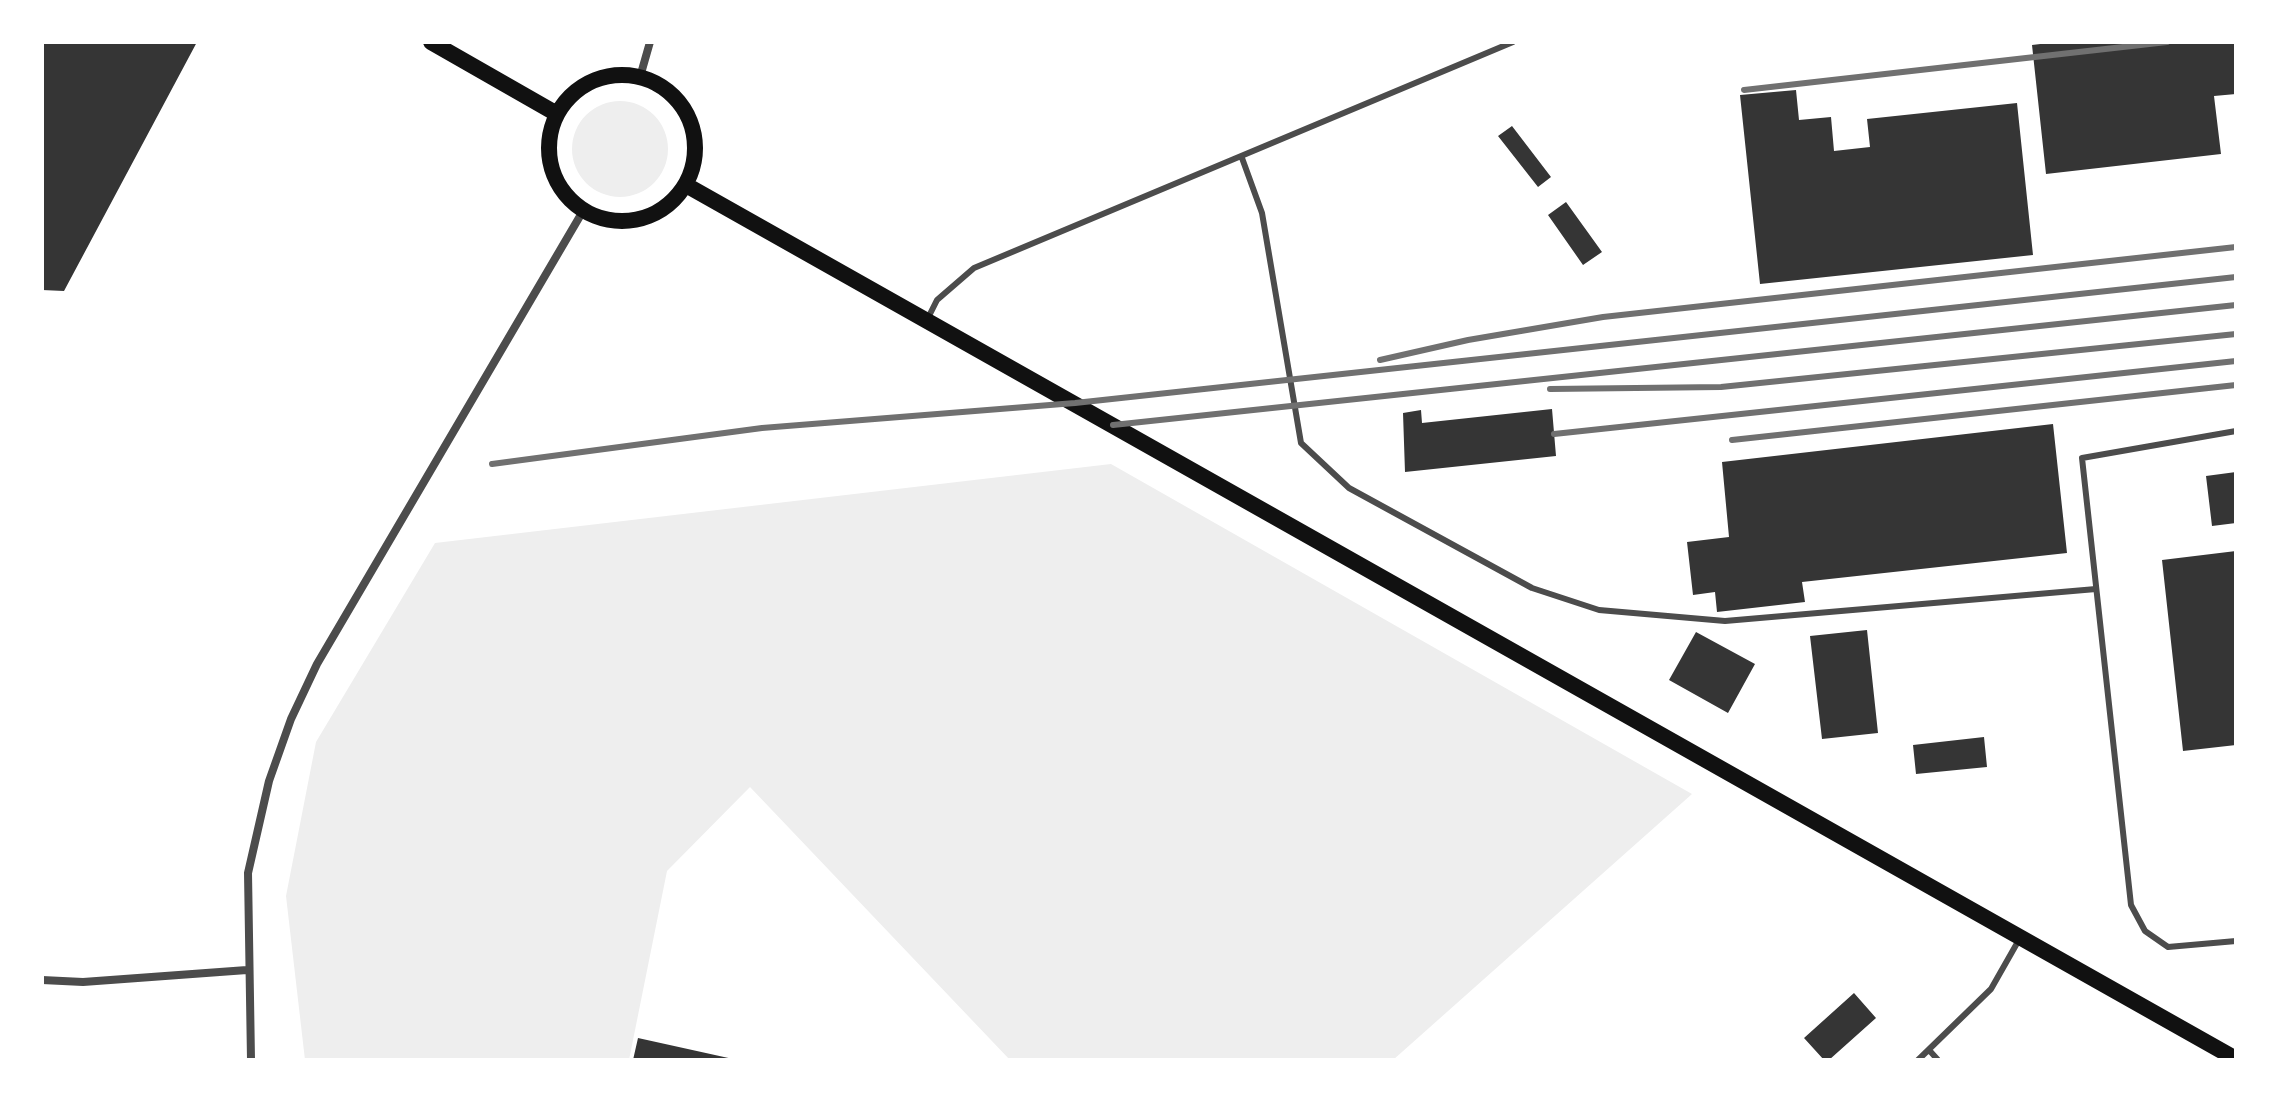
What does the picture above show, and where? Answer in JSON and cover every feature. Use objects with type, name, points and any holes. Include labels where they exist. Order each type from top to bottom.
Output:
[{"type":"main road","points":[[431,42],[557,114]]},
{"type":"main road","points":[[615,75],[640,77],[669,92],[689,118],[696,149],[686,185],[665,208],[649,217],[613,221],[583,211],[568,199],[553,174],[548,144],[557,114],[578,90],[615,75]]},
{"type":"main road","points":[[686,185],[2236,1059]]},
{"type":"street","points":[[640,77],[650,42]]},
{"type":"street","points":[[251,1060],[247,970],[248,873],[269,781],[291,719],[317,664],[583,211]]},
{"type":"street","points":[[42,980],[83,982],[247,970]]},
{"type":"lane","points":[[927,320],[937,300],[974,268],[1513,42]]},
{"type":"lane","points":[[1242,158],[1262,213],[1301,443],[1349,488],[1532,588],[1599,610],[1725,621],[2096,589]]},
{"type":"lane","points":[[2236,431],[2082,458],[2131,905],[2145,931],[2168,947],[2236,941]]},
{"type":"lane","points":[[1918,1060],[1991,989],[2020,938]]},
{"type":"lane","points":[[1929,1050],[1938,1060]]},
{"type":"shaded area","points":[[620,101],[638,105],[654,115],[664,131],[668,149],[664,167],[654,183],[638,193],[620,197],[602,193],[586,183],[576,167],[572,149],[576,131],[586,115],[602,105]]},
{"type":"shaded area","points":[[1111,464],[1692,794],[1393,1060],[1010,1060],[750,787],[667,871],[629,1060],[305,1060],[286,896],[316,742],[435,543]]},
{"type":"building","points":[[42,42],[197,42],[64,291],[42,290]]},
{"type":"building","points":[[2057,42],[2236,42],[2236,94],[2214,96],[2221,154],[2046,174],[2032,45]]},
{"type":"building","points":[[1796,90],[1799,120],[1831,117],[1834,151],[1870,147],[1867,119],[2017,103],[2033,255],[1760,284],[1740,95]]},
{"type":"building","points":[[1512,126],[1551,177],[1538,187],[1498,136]]},
{"type":"building","points":[[1566,202],[1602,252],[1583,265],[1548,215]]},
{"type":"building","points":[[1552,409],[1556,456],[1405,472],[1403,413],[1421,410],[1422,423]]},
{"type":"building","points":[[2053,424],[2067,553],[1802,582],[1805,602],[1717,612],[1715,592],[1693,595],[1687,542],[1729,537],[1722,462]]},
{"type":"building","points":[[2236,472],[2236,523],[2212,526],[2206,476]]},
{"type":"building","points":[[2236,551],[2236,745],[2183,751],[2162,560]]},
{"type":"building","points":[[1867,630],[1878,733],[1822,739],[1810,636]]},
{"type":"building","points":[[1696,632],[1755,664],[1728,713],[1669,680]]},
{"type":"building","points":[[1984,737],[1987,767],[1916,774],[1913,745]]},
{"type":"building","points":[[1854,993],[1876,1018],[1829,1060],[1824,1060],[1804,1038]]},
{"type":"building","points":[[638,1038],[733,1059],[733,1060],[633,1060]]},
{"type":"railway","points":[[1744,90],[2167,42]]},
{"type":"railway","points":[[1380,360],[1468,340],[1603,317],[2236,247]]},
{"type":"railway","points":[[492,464],[762,428],[1075,403],[2236,277]]},
{"type":"railway","points":[[1113,425],[2236,305]]},
{"type":"railway","points":[[1550,389],[1721,387],[2236,334]]},
{"type":"railway","points":[[1554,434],[2236,361]]},
{"type":"railway","points":[[1732,440],[2236,385]]}]
